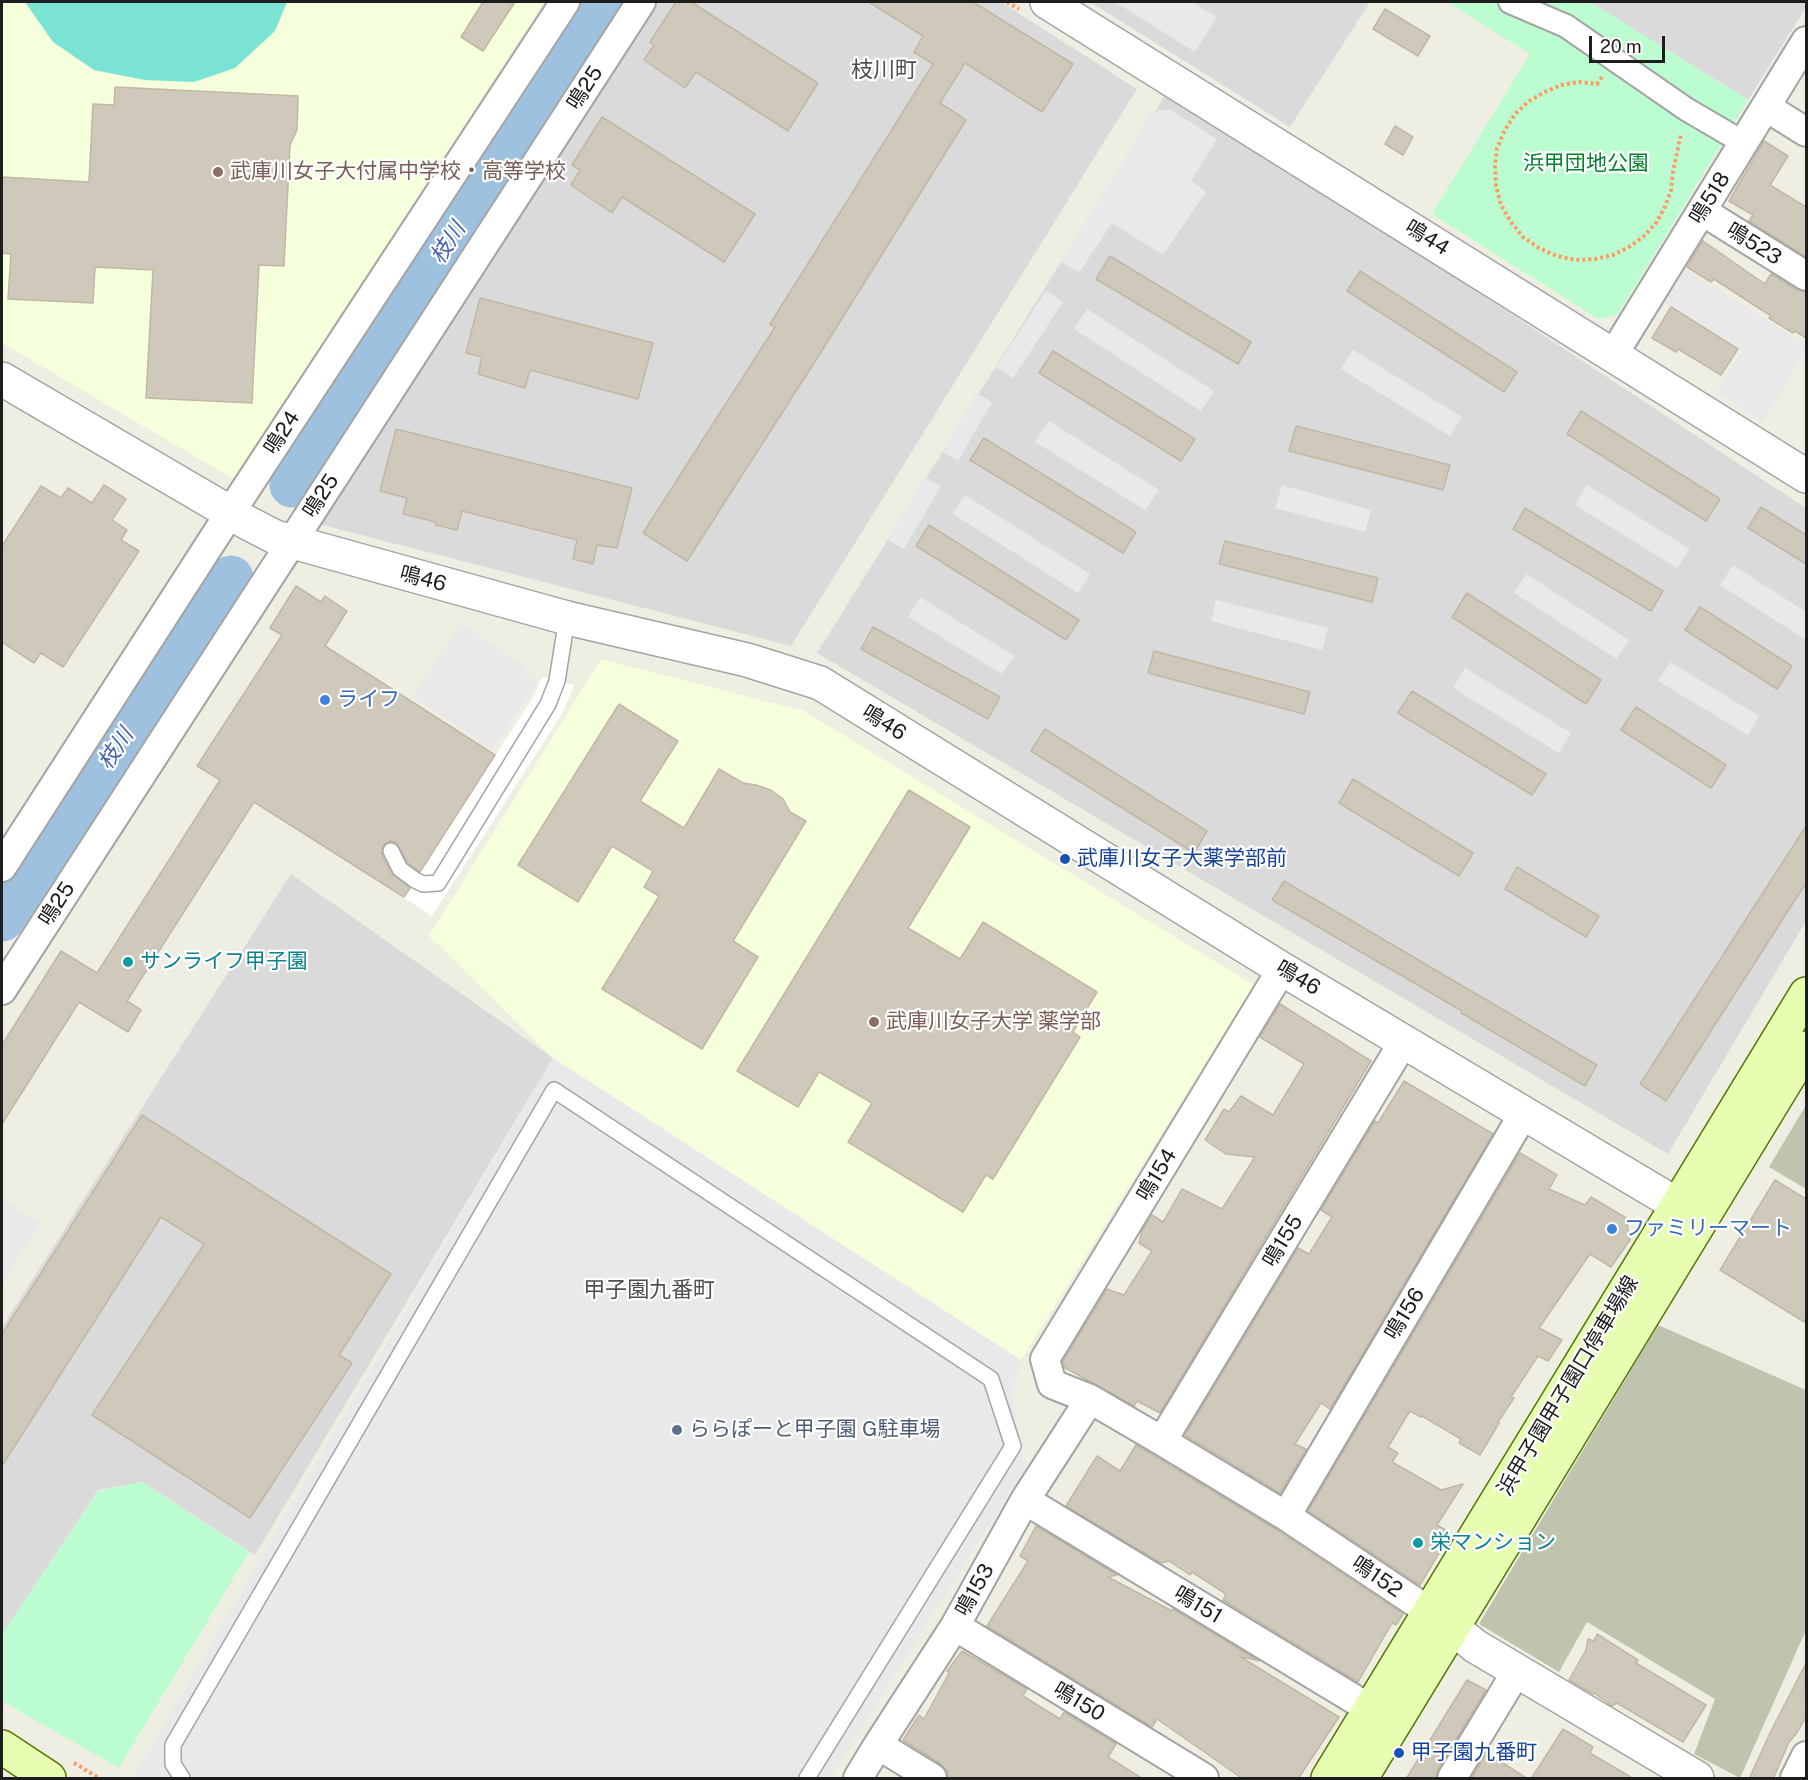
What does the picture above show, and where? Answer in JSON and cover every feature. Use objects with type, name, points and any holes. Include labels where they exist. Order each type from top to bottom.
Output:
[{"type":"main road","name":"浜甲子園甲子園口停車場線","points":[[1361,1779],[1442,1620],[1690,1212],[1806,994]]},
{"type":"main road","name":"浜甲子園甲子園口停車場線","points":[[1690,1212],[1806,1048]]},
{"type":"main road","name":"浜甲子園甲子園口停車場線","points":[[1328,1779],[1372,1710],[1442,1620]]},
{"type":"main road","points":[[2,1748],[49,1779]]},
{"type":"street","name":"鳴24","points":[[2,867],[230,513],[565,2]]},
{"type":"street","name":"鳴25","points":[[2,990],[640,2]]},
{"type":"street","name":"鳴44","points":[[1047,2],[1806,476]]},
{"type":"street","points":[[1510,2],[1566,26],[1686,109],[1744,143]]},
{"type":"street","name":"鳴518","points":[[1613,355],[1806,41]]},
{"type":"street","points":[[1766,107],[1806,132]]},
{"type":"street","name":"鳴523","points":[[1702,211],[1806,276]]},
{"type":"street","name":"鳴46","points":[[2,379],[275,537],[567,618],[747,660],[820,683],[1282,969],[1690,1212]]},
{"type":"street","name":"鳴154","points":[[1052,1384],[1045,1359],[1282,969]]},
{"type":"street","name":"鳴155","points":[[1162,1441],[1404,1041]]},
{"type":"street","name":"鳴156","points":[[1286,1516],[1524,1113]]},
{"type":"street","name":"鳴152","points":[[1052,1384],[1090,1400],[1286,1516],[1442,1620],[1475,1646],[1697,1779]]},
{"type":"street","name":"鳴153","points":[[858,1779],[955,1626],[1025,1500],[1090,1400]]},
{"type":"street","name":"鳴151","points":[[1025,1500],[1372,1710]]},
{"type":"street","name":"鳴150","points":[[955,1626],[1204,1779]]},
{"type":"street","points":[[1452,1779],[1517,1671]]},
{"type":"street","points":[[878,1745],[932,1779]]},
{"type":"street","points":[[1795,1779],[1806,1756]]},
{"type":"lane","points":[[391,851],[400,869],[415,880],[423,884],[438,882],[548,704],[556,681],[567,618]]},
{"type":"lane","points":[[182,1779],[173,1764],[173,1745],[554,1090],[991,1379],[1013,1446],[807,1779]]},
{"type":"path","points":[[1615,60],[1597,84],[1579,82],[1561,85],[1529,101],[1515,114],[1504,130],[1497,148],[1496,186],[1501,205],[1510,222],[1523,237],[1557,256],[1576,260],[1595,259],[1621,251],[1644,236],[1656,223],[1671,189],[1672,172],[1686,109]]},
{"type":"shaded area","name":"武庫川女子大付属中学校・高等学校","points":[[2,2],[544,2],[235,480],[2,343]]},
{"type":"shaded area","points":[[25,2],[287,2],[275,31],[235,68],[194,82],[145,80],[94,70],[53,42]]},
{"type":"shaded area","points":[[657,2],[1001,2],[1137,89],[791,646],[319,524]]},
{"type":"shaded area","points":[[1090,2],[1370,2],[1290,127]]},
{"type":"shaded area","points":[[1115,2],[1192,2],[1217,17],[1195,52]]},
{"type":"shaded area","points":[[1590,2],[1806,2],[1806,7],[1748,100]]},
{"type":"shaded area","points":[[1169,89],[1806,508],[1806,921],[1668,1154],[817,653]]},
{"type":"shaded area","points":[[1169,109],[1217,139],[1191,181],[1206,192],[1163,255],[1112,223],[1079,273],[1060,261],[1128,155],[1150,113]]},
{"type":"shaded area","points":[[1685,269],[1806,344],[1806,351],[1763,422],[1716,392],[1742,350],[1664,302]]},
{"type":"shaded area","points":[[1046,291],[1063,302],[1013,378],[996,367]]},
{"type":"shaded area","points":[[1087,309],[1214,391],[1201,411],[1074,329]]},
{"type":"shaded area","points":[[1353,350],[1462,417],[1450,436],[1341,369]]},
{"type":"shaded area","points":[[976,393],[992,402],[958,461],[943,452]]},
{"type":"shaded area","points":[[1049,421],[1159,490],[1145,510],[1035,442]]},
{"type":"shaded area","points":[[924,477],[941,486],[904,549],[888,540]]},
{"type":"shaded area","points":[[1282,485],[1371,510],[1365,532],[1275,508]]},
{"type":"shaded area","points":[[1587,485],[1690,549],[1677,568],[1575,505]]},
{"type":"shaded area","points":[[965,495],[1090,574],[1078,593],[953,514]]},
{"type":"shaded area","points":[[1733,565],[1806,612],[1806,640],[1720,585]]},
{"type":"shaded area","points":[[1526,574],[1629,640],[1617,659],[1514,593]]},
{"type":"shaded area","points":[[920,597],[1014,656],[1002,674],[908,617]]},
{"type":"shaded area","points":[[1216,600],[1328,628],[1322,650],[1211,621]]},
{"type":"shaded area","points":[[461,623],[527,668],[524,673],[538,682],[492,749],[412,696]]},
{"type":"shaded area","name":"武庫川女子大学 薬学部","points":[[601,659],[804,711],[1254,985],[1021,1360],[553,1058],[429,936]]},
{"type":"shaded area","points":[[1670,662],[1759,716],[1748,735],[1658,681]]},
{"type":"shaded area","points":[[1465,668],[1571,733],[1559,753],[1453,688]]},
{"type":"shaded area","points":[[291,874],[553,1058],[255,1555],[142,1482],[98,1490],[2,1634],[2,1327]]},
{"type":"shaded area","name":"ららぽーと甲子園 G駐車場","points":[[553,1058],[1021,1360],[1011,1394],[1026,1466],[830,1778],[133,1778]]},
{"type":"shaded area","points":[[1806,1105],[1806,1189],[1769,1167]]},
{"type":"shaded area","points":[[2,1200],[41,1223],[2,1284]]},
{"type":"shaded area","points":[[1658,1325],[1806,1390],[1806,1630],[1740,1778],[1694,1754],[1715,1699],[1587,1622],[1559,1672],[1479,1624]]},
{"type":"green space","name":"浜甲団地公園","points":[[1447,2],[1590,2],[1748,100],[1618,314],[1598,319],[1432,214],[1530,54]]},
{"type":"green space","points":[[142,1482],[249,1552],[119,1768],[2,1701],[2,1634],[98,1491]]},
{"type":"pier","points":[[542,677],[574,685],[563,712],[432,916],[404,898],[535,694]]},
{"type":"building","points":[[483,2],[515,2],[483,51],[461,37]]},
{"type":"building","points":[[676,2],[691,2],[818,83],[788,131],[696,72],[685,88],[644,60],[654,45],[650,42]]},
{"type":"building","points":[[869,2],[973,2],[1073,64],[1042,112],[965,63],[940,103],[966,120],[687,561],[643,533],[775,327],[770,324],[933,64],[914,52],[923,36]]},
{"type":"building","points":[[1385,9],[1430,36],[1418,56],[1373,29]]},
{"type":"building","points":[[115,87],[298,96],[297,130],[290,145],[284,266],[259,265],[252,403],[146,398],[153,270],[95,267],[93,303],[8,299],[11,254],[2,253],[2,177],[89,182],[93,104],[114,105]]},
{"type":"building","points":[[602,117],[755,214],[724,262],[622,197],[612,213],[571,185],[580,170],[572,165]]},
{"type":"building","points":[[1395,126],[1413,137],[1403,155],[1385,144]]},
{"type":"building","points":[[1764,141],[1788,156],[1770,185],[1806,207],[1806,257],[1749,221],[1753,215],[1729,201]]},
{"type":"building","points":[[1703,241],[1765,284],[1771,274],[1797,290],[1806,292],[1806,338],[1769,318],[1771,316],[1714,279],[1711,282],[1687,267]]},
{"type":"building","points":[[1110,256],[1251,342],[1238,364],[1096,279]]},
{"type":"building","points":[[1360,271],[1517,372],[1504,392],[1347,291]]},
{"type":"building","points":[[480,298],[653,343],[638,399],[530,370],[525,388],[478,374],[482,357],[466,353]]},
{"type":"building","points":[[1671,307],[1738,349],[1721,375],[1678,349],[1676,352],[1652,338]]},
{"type":"building","points":[[1053,351],[1195,439],[1181,461],[1039,373]]},
{"type":"building","points":[[1581,411],[1720,499],[1706,521],[1567,434]]},
{"type":"building","points":[[1296,426],[1450,465],[1443,490],[1289,451]]},
{"type":"building","points":[[396,429],[632,488],[617,548],[597,545],[593,564],[573,559],[577,540],[462,511],[457,530],[403,514],[407,498],[380,491]]},
{"type":"building","points":[[984,438],[1136,532],[1123,553],[970,460]]},
{"type":"building","points":[[104,485],[126,499],[112,520],[127,530],[121,540],[139,551],[63,667],[41,653],[34,663],[2,642],[2,546],[41,486],[61,498],[68,488],[92,503]]},
{"type":"building","points":[[1761,507],[1806,535],[1806,564],[1748,528]]},
{"type":"building","points":[[1525,508],[1663,591],[1651,611],[1513,529]]},
{"type":"building","points":[[929,525],[1079,620],[1066,640],[916,546]]},
{"type":"building","points":[[1225,541],[1378,578],[1372,602],[1219,564]]},
{"type":"building","name":"ライフ","points":[[296,586],[321,602],[325,596],[347,611],[325,646],[495,755],[420,872],[408,863],[397,843],[391,841],[383,846],[382,855],[391,873],[410,888],[404,897],[254,802],[127,1001],[141,1010],[128,1032],[79,1002],[2,1124],[2,1045],[61,951],[97,973],[220,780],[197,766],[282,635],[270,628]]},
{"type":"building","points":[[1467,593],[1601,680],[1586,704],[1452,617]]},
{"type":"building","points":[[1700,607],[1792,666],[1777,689],[1685,630]]},
{"type":"building","points":[[873,627],[1000,697],[988,719],[861,649]]},
{"type":"building","points":[[1154,651],[1310,692],[1304,714],[1148,673]]},
{"type":"building","points":[[1412,691],[1546,774],[1532,795],[1398,713]]},
{"type":"building","points":[[619,704],[678,741],[640,801],[684,828],[719,769],[743,783],[771,790],[783,799],[790,812],[806,821],[733,941],[758,957],[702,1049],[602,989],[659,896],[644,887],[653,871],[612,846],[578,902],[518,865]]},
{"type":"building","points":[[1636,707],[1726,765],[1711,788],[1621,730]]},
{"type":"building","points":[[1045,729],[1207,831],[1194,853],[1031,751]]},
{"type":"building","points":[[1353,779],[1473,853],[1459,876],[1339,803]]},
{"type":"building","points":[[909,790],[970,827],[908,928],[960,959],[983,922],[1097,992],[1073,1032],[1080,1037],[993,1179],[986,1175],[963,1212],[848,1142],[872,1103],[819,1072],[798,1107],[737,1071]]},
{"type":"building","points":[[1806,826],[1806,883],[1666,1101],[1640,1084]]},
{"type":"building","points":[[1517,867],[1599,916],[1586,937],[1505,889]]},
{"type":"building","points":[[1284,881],[1597,1065],[1585,1086],[1272,900]]},
{"type":"building","points":[[1280,1004],[1371,1061],[1160,1413],[1137,1401],[1134,1406],[1064,1367],[1063,1361],[1107,1289],[1124,1295],[1152,1251],[1139,1243],[1142,1231],[1152,1215],[1163,1222],[1182,1189],[1222,1209],[1255,1157],[1226,1154],[1205,1140],[1224,1109],[1229,1112],[1241,1096],[1273,1115],[1304,1064],[1260,1037]]},
{"type":"building","points":[[1404,1081],[1493,1134],[1330,1409],[1321,1403],[1295,1444],[1306,1449],[1280,1493],[1185,1435],[1298,1248],[1309,1254],[1332,1217],[1321,1210],[1375,1121],[1378,1123]]},
{"type":"building","points":[[142,1115],[391,1274],[339,1355],[352,1363],[250,1518],[92,1415],[204,1244],[161,1217],[2,1466],[2,1334]]},
{"type":"building","points":[[1520,1153],[1557,1175],[1549,1189],[1585,1205],[1591,1197],[1626,1218],[1630,1240],[1611,1267],[1590,1254],[1539,1328],[1562,1340],[1548,1361],[1538,1356],[1511,1397],[1514,1398],[1480,1455],[1459,1443],[1461,1439],[1410,1411],[1388,1447],[1398,1453],[1392,1462],[1441,1490],[1463,1484],[1437,1525],[1451,1533],[1420,1585],[1308,1511]]},
{"type":"building","points":[[1775,1180],[1806,1199],[1806,1323],[1720,1270]]},
{"type":"building","points":[[1136,1445],[1277,1530],[1403,1614],[1396,1625],[1392,1623],[1358,1682],[1223,1600],[1226,1594],[1192,1572],[1190,1575],[1169,1561],[1161,1563],[1066,1506],[1097,1456],[1120,1471]]},
{"type":"building","points":[[1036,1526],[1117,1575],[1108,1577],[1172,1611],[1173,1609],[1259,1661],[1239,1656],[1339,1717],[1298,1779],[1243,1779],[1157,1719],[1152,1727],[987,1626],[1028,1561],[1020,1556]]},
{"type":"building","points":[[1597,1634],[1638,1660],[1636,1663],[1706,1705],[1683,1742],[1617,1703],[1612,1706],[1594,1693],[1569,1680],[1586,1650],[1588,1639],[1594,1641]]},
{"type":"building","points":[[962,1651],[1027,1689],[1023,1696],[1060,1719],[1064,1712],[1116,1744],[1108,1757],[1143,1779],[948,1779],[947,1771],[941,1764],[903,1740],[919,1715],[924,1719],[949,1673],[947,1671]]},
{"type":"building","points":[[1805,1665],[1806,1717],[1789,1742],[1773,1779],[1749,1779],[1771,1731]]},
{"type":"building","points":[[1467,1680],[1486,1690],[1438,1769],[1436,1779],[1406,1779]]},
{"type":"building","points":[[1563,1729],[1593,1747],[1590,1753],[1634,1779],[1531,1779]]},
{"type":"building","points":[[1487,1753],[1528,1779],[1471,1779]]},
{"type":"waterway","name":"枝川","points":[[292,485],[605,2]]},
{"type":"waterway","name":"枝川","points":[[2,919],[231,578]]},
{"type":"place","name":"武庫川女子大付属中学校・高等学校","points":[[218,172]]},
{"type":"place","name":"ライフ","points":[[325,700]]},
{"type":"place","name":"武庫川女子大薬学部前","points":[[1065,859]]},
{"type":"place","name":"サンライフ甲子園","points":[[128,962]]},
{"type":"place","name":"武庫川女子大学 薬学部","points":[[874,1022]]},
{"type":"place","name":"ファミリーマート","points":[[1612,1229]]},
{"type":"place","name":"ららぽーと甲子園 G駐車場","points":[[677,1430]]},
{"type":"place","name":"栄マンション","points":[[1418,1543]]},
{"type":"place","name":"甲子園九番町","points":[[1399,1753]]},
{"type":"district","name":"枝川町","points":[[884,70]]},
{"type":"district","name":"甲子園九番町","points":[[649,1290]]}]
